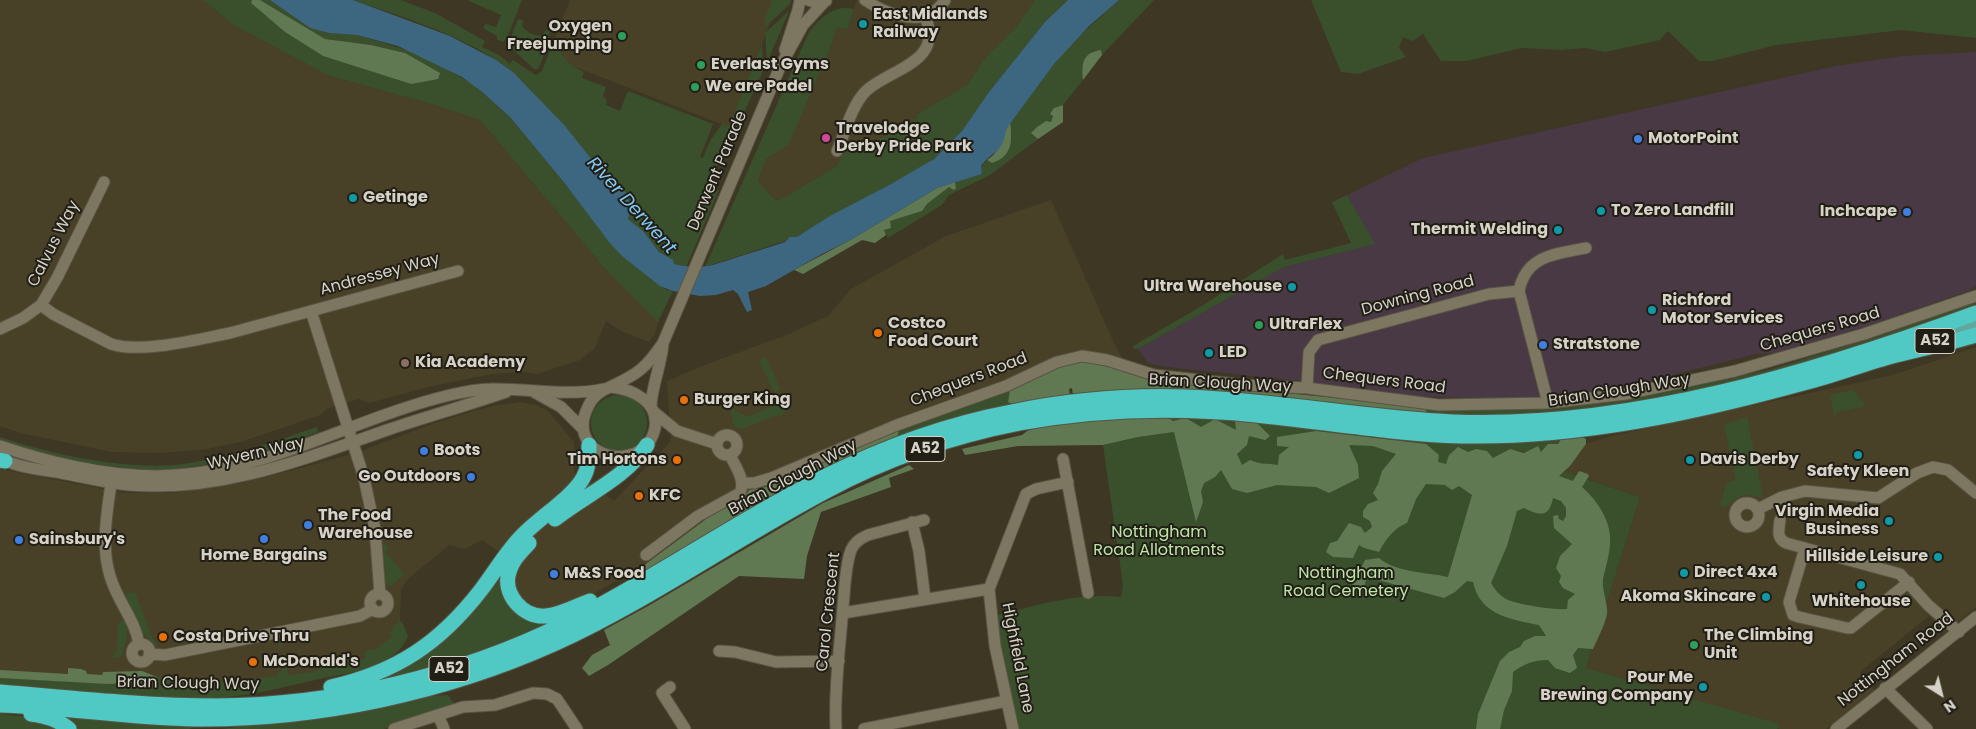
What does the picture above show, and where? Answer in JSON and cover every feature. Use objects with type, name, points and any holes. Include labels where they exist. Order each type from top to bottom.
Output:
[{"type":"highway","name":"Brian Clough Way","points":[[0,692],[170,705],[244,705],[318,698],[422,677],[459,666],[552,630],[600,606],[827,476],[902,443],[943,429],[1007,412],[1096,399],[1164,396],[1260,402],[1445,421],[1512,422],[1570,418],[1657,405],[1766,380],[1892,343],[1976,313]]},
{"type":"highway","points":[[1894,356],[1976,335]]},
{"type":"highway","name":"Brian Clough Way","points":[[0,705],[194,719],[293,714],[343,707],[423,689],[528,655],[582,630],[633,604],[828,489],[867,471],[915,452],[964,436],[1056,417],[1092,413],[1171,410],[1257,415],[1388,430],[1444,434],[1488,435],[1563,432],[1635,423],[1705,408],[1813,380],[1894,356]]},
{"type":"highway","points":[[648,443],[641,454],[625,469],[567,509],[532,540],[512,564],[508,573],[508,586],[512,597],[520,607],[532,615],[545,616],[572,608],[656,573]]},
{"type":"highway","points":[[244,705],[372,676],[420,651],[445,631],[464,612],[521,536],[579,484],[588,467],[589,445]]},
{"type":"highway","points":[[0,711],[51,718],[69,729]]},
{"type":"highway","points":[[215,729],[293,714]]},
{"type":"main road","name":"Brian Clough Way","points":[[1894,356],[1976,327]]},
{"type":"street","name":"Derwent Parade","points":[[607,388],[638,372],[650,361],[664,340],[780,66],[800,0]]},
{"type":"street","points":[[808,0],[815,2],[826,1]]},
{"type":"street","points":[[863,0],[905,17],[916,18],[924,17],[937,11],[945,0]]},
{"type":"street","name":"Derwent Parade","points":[[780,66],[803,26],[826,1]]},
{"type":"street","points":[[837,151],[857,105],[865,93],[912,63],[922,53],[930,35],[924,17]]},
{"type":"street","name":"Calvus Way","points":[[0,329],[23,318],[41,305],[57,278],[104,182]]},
{"type":"street","points":[[1548,403],[1519,291],[1521,277],[1530,266],[1544,257],[1586,248]]},
{"type":"street","name":"Andressey Way","points":[[41,305],[53,314],[111,344],[135,348],[191,341],[230,333],[458,271]]},
{"type":"street","name":"Downing Road","points":[[1307,388],[1309,352],[1318,340],[1489,294],[1519,291]]},
{"type":"street","name":"Chequers Road","points":[[742,483],[754,483],[771,478],[897,425],[1011,384],[1058,362],[1082,356],[1107,360],[1154,375],[1244,385],[1307,388],[1439,404],[1548,403],[1626,394],[1734,371],[1864,334],[1976,296]]},
{"type":"street","name":"Andressey Way","points":[[112,478],[106,529],[106,562],[113,585],[135,628],[138,644],[133,649],[132,654],[135,659],[139,661],[144,660],[149,654],[165,655],[360,616],[373,609],[370,604],[371,599],[375,595],[380,594],[373,519],[364,478],[311,311]]},
{"type":"street","name":"Derwent Parade","points":[[653,409],[652,392],[662,357],[664,340]]},
{"type":"street","points":[[678,431],[660,435],[630,454],[617,456],[606,454],[589,445],[582,428],[583,418],[588,406],[596,395],[607,388],[634,392],[678,431],[717,444]]},
{"type":"street","name":"Wyvern Way","points":[[112,478],[156,476],[220,468],[277,455],[409,406],[480,389],[579,394],[607,388]]},
{"type":"street","name":"Wyvern Way","points":[[1,456],[112,478],[169,485],[215,481],[271,470],[511,390]]},
{"type":"street","name":"Wyvern Way","points":[[534,391],[562,407],[582,428]]},
{"type":"street","points":[[648,443],[654,430],[653,409]]},
{"type":"street","points":[[730,435],[735,439],[737,447],[735,452],[730,455],[720,453],[717,444],[720,438],[730,435]]},
{"type":"street","points":[[646,555],[713,506],[737,496],[741,491],[742,483],[730,455]]},
{"type":"street","points":[[1063,458],[1088,593]]},
{"type":"street","points":[[1758,509],[1774,500],[1800,492],[1878,498],[1917,473],[1933,467],[1948,470],[1976,493]]},
{"type":"street","name":"Highfield Lane","points":[[1013,729],[994,639],[989,589],[1026,494],[1036,489],[1068,482]]},
{"type":"street","points":[[1780,520],[1779,538],[1786,543],[1895,571],[1900,574],[1928,605],[1959,632]]},
{"type":"street","name":"Carol Crescent","points":[[836,729],[838,662],[848,560],[852,547],[861,538],[868,535],[918,521],[919,551],[925,600]]},
{"type":"street","points":[[1805,548],[1790,602],[1793,615],[1799,617],[1852,628],[1909,582]]},
{"type":"street","points":[[843,613],[989,589]]},
{"type":"street","name":"Nottingham Road","points":[[1836,729],[1976,617]]},
{"type":"street","points":[[719,651],[735,652],[776,662],[838,662]]},
{"type":"street","points":[[670,687],[662,693],[685,729]]},
{"type":"street","points":[[1885,688],[1926,729]]},
{"type":"street","points":[[394,729],[463,707],[495,705],[526,694],[540,693],[552,696],[558,700],[577,729]]},
{"type":"street","points":[[864,729],[1007,701]]},
{"type":"street","points":[[438,715],[444,729]]},
{"type":"shaded area","points":[[0,0],[203,0],[232,24],[327,75],[431,104],[480,120],[607,271],[658,322],[655,334],[649,342],[621,331],[606,321],[595,348],[580,360],[537,374],[524,372],[492,374],[428,387],[369,403],[359,399],[326,409],[320,415],[241,442],[201,450],[158,453],[112,452],[20,433],[0,426]]},
{"type":"shaded area","name":"We are Padel","points":[[570,0],[779,0],[729,127],[570,65],[564,60],[556,36]]},
{"type":"shaded area","points":[[857,0],[1035,0],[1016,27],[985,58],[967,85],[916,115],[918,118],[869,145],[860,143],[844,149],[838,165],[776,201],[758,181],[766,159],[789,143],[831,46],[837,27],[847,30]]},
{"type":"shaded area","points":[[1976,52],[1976,286],[1968,291],[1864,327],[1775,353],[1756,354],[1629,386],[1558,396],[1502,399],[1408,396],[1318,383],[1167,367],[1148,363],[1138,349],[1284,267],[1374,244],[1347,195],[1423,158],[1836,66],[1902,56]]},
{"type":"shaded area","points":[[1051,200],[1114,343],[1129,371],[1077,360],[898,426],[802,471],[749,490],[740,502],[717,511],[643,566],[588,597],[552,611],[532,606],[523,599],[517,589],[515,579],[517,565],[482,540],[465,549],[449,545],[408,579],[401,589],[400,620],[395,635],[388,645],[369,658],[311,673],[225,685],[0,678],[0,469],[124,493],[172,493],[240,483],[301,468],[358,452],[435,423],[474,411],[520,402],[537,405],[548,411],[574,442],[574,472],[614,501],[671,441],[667,381],[789,334],[828,316],[851,289],[946,236]]},
{"type":"shaded area","points":[[1976,347],[1976,607],[1944,633],[1929,616],[1860,672],[1875,691],[1826,729],[1777,729],[1779,724],[1586,668],[1640,497],[1587,479],[1589,476],[1579,471],[1574,481],[1559,476],[1570,466],[1586,444],[1607,437],[1893,375]]},
{"type":"green space","points":[[203,0],[252,0],[251,3],[285,32],[323,56],[411,84],[405,53],[371,45],[325,39],[260,0],[270,0],[310,28],[329,33],[357,35],[407,50],[438,64],[474,85],[510,117],[582,205],[665,289],[673,291],[658,322],[607,271],[480,120],[431,104],[327,75],[232,24]]},
{"type":"green space","points":[[252,0],[260,0],[325,39],[371,45],[405,53],[440,73],[438,79],[411,84],[323,56],[285,32],[251,3]]},
{"type":"green space","points":[[353,0],[401,0],[437,14],[485,41],[482,47],[499,55],[510,64],[513,60],[536,75],[542,71],[556,36],[567,62],[584,72],[582,78],[606,87],[603,96],[607,100],[606,105],[620,111],[628,91],[713,124],[700,157],[703,158],[710,141],[722,124],[729,126],[762,44],[763,71],[736,130],[705,188],[709,191],[719,190],[686,267],[674,264],[672,260],[659,252],[644,232],[628,219],[631,206],[610,179],[603,178],[569,132],[510,70],[480,50],[445,33]]},
{"type":"green space","points":[[467,0],[522,0],[506,40],[502,42],[497,39],[497,36],[483,28],[486,24],[496,27],[501,15]]},
{"type":"green space","points":[[771,0],[791,0],[790,4],[765,27],[766,22],[764,21]]},
{"type":"green space","points":[[1035,0],[1068,0],[1045,22],[989,92],[962,131],[939,154],[924,166],[797,237],[705,267],[809,32],[823,17],[834,10],[854,9],[847,30],[837,27],[831,46],[789,144],[766,159],[758,181],[776,201],[838,165],[844,149],[849,144],[855,142],[869,145],[918,118],[916,115],[967,85],[985,58],[1016,27]]},
{"type":"green space","points":[[1119,0],[1154,0],[1102,55],[1101,50],[1093,51],[1082,68],[1083,80],[1063,105],[1054,108],[1051,122],[1037,127],[1032,133],[1038,139],[990,175],[949,195],[942,205],[888,238],[884,230],[891,228],[889,221],[922,211],[927,204],[949,187],[956,187],[955,182],[982,174],[981,167],[987,160],[992,163],[998,161],[1012,138],[1010,122],[1074,41]]},
{"type":"green space","points":[[1311,0],[1976,0],[1976,38],[1901,30],[1776,45],[1713,61],[1699,61],[1668,31],[1660,40],[1605,52],[1586,48],[1561,50],[1522,48],[1466,61],[1441,61],[1423,34],[1413,41],[1403,37],[1399,48],[1406,57],[1358,74],[1341,72]]},
{"type":"green space","points":[[789,11],[767,63],[765,33]]},
{"type":"green space","points":[[518,19],[523,20],[522,26],[533,35],[542,35],[546,30],[550,31],[547,39],[550,41],[538,69],[534,69],[509,46]]},
{"type":"green space","points":[[1101,50],[1102,55],[1083,80],[1082,69],[1084,60],[1090,53]]},
{"type":"green space","points":[[1063,105],[1063,122],[1038,139],[1031,133],[1046,121],[1051,122],[1053,116],[1050,114],[1054,108]]},
{"type":"green space","points":[[1010,122],[1010,147],[1004,157],[992,163],[987,160],[996,152]]},
{"type":"green space","points":[[955,182],[956,188],[954,190],[949,187],[927,204],[922,211],[890,221],[891,228],[884,230],[886,235],[875,243],[862,240],[803,274],[794,270],[852,239],[937,188]]},
{"type":"green space","points":[[1347,195],[1375,244],[1284,267],[1138,349],[1134,349],[1133,346],[1205,304],[1283,254],[1285,260],[1351,243],[1332,202]]},
{"type":"green space","points":[[1976,301],[1976,307],[1845,350],[1757,376],[1668,396],[1578,412],[1529,415],[1427,413],[1425,407],[1462,409],[1716,380],[1768,370],[1849,345]]},
{"type":"green space","points":[[764,357],[767,359],[780,389],[775,393],[759,361]]},
{"type":"green space","points":[[1077,360],[1246,389],[1425,407],[1427,413],[1073,395],[1072,388],[1069,389],[1070,396],[1014,405],[1008,402],[1010,390],[1061,365]]},
{"type":"green space","points":[[1010,390],[1008,402],[1014,405],[892,439],[898,435],[899,430]]},
{"type":"green space","points":[[1853,390],[1866,406],[1836,412],[1837,417],[1834,416],[1830,395]]},
{"type":"green space","points":[[613,395],[625,395],[639,403],[647,417],[645,434],[639,443],[625,451],[613,451],[603,446],[596,439],[591,429],[591,417],[596,407],[603,400]]},
{"type":"green space","points":[[785,402],[787,409],[781,416],[778,415],[742,429],[736,428],[733,423],[730,408],[748,417]]},
{"type":"green space","name":"Nottingham Road Cemetery","points":[[1162,414],[1561,439],[1557,445],[1545,451],[1531,453],[1510,449],[1504,452],[1640,497],[1586,668],[1780,724],[1777,729],[1016,729],[995,616],[1057,600],[1089,596],[1121,597],[1123,585],[1103,445],[1138,437],[1174,432]]},
{"type":"green space","points":[[1162,414],[1173,421],[1186,418],[1201,427],[1215,419],[1236,430],[1235,420],[1256,422],[1270,436],[1265,440],[1249,436],[1247,445],[1237,454],[1242,465],[1250,460],[1278,465],[1279,455],[1289,447],[1277,446],[1277,437],[1316,431],[1426,444],[1439,455],[1438,462],[1446,464],[1449,455],[1458,447],[1468,452],[1476,449],[1487,451],[1493,458],[1510,449],[1524,453],[1538,446],[1541,452],[1548,444],[1558,444],[1561,439],[1582,437],[1586,439],[1586,444],[1570,466],[1559,476],[1573,481],[1579,471],[1588,474],[1589,476],[1582,487],[1597,503],[1605,516],[1610,542],[1603,579],[1607,613],[1605,623],[1593,649],[1578,648],[1573,655],[1577,668],[1570,673],[1555,668],[1548,660],[1529,663],[1513,672],[1512,691],[1504,710],[1500,729],[1476,729],[1478,714],[1500,661],[1509,652],[1520,647],[1524,641],[1535,636],[1546,636],[1539,625],[1507,617],[1489,609],[1482,602],[1473,582],[1467,581],[1455,592],[1444,598],[1367,577],[1364,587],[1352,587],[1354,573],[1361,568],[1365,560],[1379,558],[1394,567],[1448,577],[1472,495],[1459,486],[1452,490],[1445,485],[1426,484],[1416,499],[1407,523],[1391,534],[1379,552],[1359,545],[1353,558],[1333,557],[1326,552],[1330,543],[1337,541],[1349,523],[1361,527],[1365,533],[1372,527],[1370,521],[1363,517],[1363,511],[1368,504],[1378,500],[1373,493],[1382,471],[1396,454],[1373,446],[1349,445],[1358,465],[1359,478],[1329,493],[1316,487],[1277,485],[1247,493],[1232,489],[1221,470],[1215,477],[1204,483],[1201,491],[1203,502],[1196,522],[1174,432],[1138,437],[1103,445],[1018,446],[965,455],[962,449],[1022,435],[1041,426]],"holes":[[[1553,498],[1561,501],[1566,508],[1566,516],[1563,521],[1559,519],[1558,515],[1553,516],[1554,528],[1572,544],[1560,556],[1556,568],[1561,576],[1559,582],[1563,588],[1575,594],[1568,600],[1567,609],[1537,607],[1508,600],[1498,593],[1491,583],[1507,546],[1517,511],[1524,508],[1543,514],[1549,509]]]},
{"type":"green space","points":[[1747,417],[1763,497],[1744,495],[1725,507],[1720,505],[1727,482],[1736,480],[1724,424]]},
{"type":"green space","points":[[317,427],[318,432],[239,460],[166,470],[140,470],[79,462],[0,443],[0,437],[43,450],[91,460],[162,466],[184,464],[218,457]]},
{"type":"green space","points":[[899,430],[898,435],[892,439],[646,571],[643,566],[717,511],[740,502],[749,490],[766,487]]},
{"type":"green space","points":[[909,465],[914,469],[889,478],[891,487],[821,512],[807,556],[804,579],[739,576],[608,665],[589,676],[582,668],[592,655],[610,645],[604,630],[823,503]]},
{"type":"green space","points":[[383,544],[389,548],[385,552],[404,574],[391,586],[386,584]]},
{"type":"green space","points":[[505,567],[504,596],[550,621],[550,625],[466,657],[378,680],[429,651],[464,623]]},
{"type":"green space","points":[[135,592],[151,635],[160,650],[143,633],[124,597],[126,594]]},
{"type":"green space","points":[[124,619],[127,634],[121,657],[110,658],[117,652],[118,624]]},
{"type":"green space","points":[[399,620],[403,624],[408,636],[402,647],[394,655],[372,667],[239,696],[199,698],[143,697],[0,684],[0,678],[126,684],[158,682],[157,677],[160,676],[195,684],[276,676],[284,667],[284,654],[288,675],[302,674],[325,666],[366,658],[365,651],[376,649],[392,637],[390,633],[395,625],[398,625]]},
{"type":"green space","points":[[281,638],[283,650],[277,642],[269,641]]},
{"type":"green space","points":[[68,668],[81,669],[86,671],[87,674],[102,675],[103,672],[142,671],[157,677],[158,682],[107,684],[0,678],[0,670],[68,674]]},
{"type":"green space","points":[[448,695],[454,704],[384,729],[222,729],[363,711],[430,696]]},
{"type":"green space","points":[[0,714],[40,718],[64,729],[0,729]]},
{"type":"green space","points":[[60,715],[210,722],[189,729],[76,729],[68,718]]},
{"type":"water","name":"River Derwent","points":[[270,0],[353,0],[450,36],[496,60],[514,73],[565,126],[592,160],[603,178],[615,182],[626,193],[631,206],[628,219],[644,232],[659,252],[673,260],[674,264],[698,267],[713,265],[785,242],[790,237],[797,237],[830,216],[934,159],[962,131],[989,92],[1045,22],[1068,0],[1119,0],[1089,26],[1054,64],[1006,129],[1003,143],[981,166],[982,174],[937,188],[852,239],[766,286],[748,292],[752,310],[747,312],[738,294],[733,290],[716,295],[700,296],[673,291],[660,286],[622,256],[510,117],[462,77],[398,46],[357,35],[329,33],[310,28]]},
{"type":"place","name":"East Midlands Railway","points":[[863,24]]},
{"type":"place","name":"Oxygen Freejumping","points":[[622,36]]},
{"type":"place","name":"Everlast Gyms","points":[[701,65]]},
{"type":"place","name":"We are Padel","points":[[695,87]]},
{"type":"place","name":"Travelodge Derby Pride Park","points":[[826,138]]},
{"type":"place","name":"MotorPoint","points":[[1638,139]]},
{"type":"place","name":"Getinge","points":[[353,198]]},
{"type":"place","name":"To Zero Landfill","points":[[1601,211]]},
{"type":"place","name":"Inchcape","points":[[1907,212]]},
{"type":"place","name":"Thermit Welding","points":[[1558,230]]},
{"type":"place","name":"Ultra Warehouse","points":[[1292,287]]},
{"type":"place","name":"Richford Motor Services","points":[[1652,310]]},
{"type":"place","name":"UltraFlex","points":[[1259,325]]},
{"type":"place","name":"Costco Food Court","points":[[878,333]]},
{"type":"place","name":"Stratstone","points":[[1543,345]]},
{"type":"place","name":"LED","points":[[1209,353]]},
{"type":"place","name":"Kia Academy","points":[[405,363]]},
{"type":"place","name":"Burger King","points":[[684,400]]},
{"type":"place","name":"Boots","points":[[424,451]]},
{"type":"place","name":"Safety Kleen","points":[[1858,455]]},
{"type":"place","name":"Tim Hortons","points":[[677,460]]},
{"type":"place","name":"Davis Derby","points":[[1690,460]]},
{"type":"place","name":"Go Outdoors","points":[[471,477]]},
{"type":"place","name":"KFC","points":[[639,496]]},
{"type":"place","name":"Virgin Media Business","points":[[1889,521]]},
{"type":"place","name":"The Food Warehouse","points":[[308,525]]},
{"type":"place","name":"Home Bargains","points":[[264,539]]},
{"type":"place","name":"Sainsbury's","points":[[19,540]]},
{"type":"place","name":"Hillside Leisure","points":[[1938,557]]},
{"type":"place","name":"Direct 4x4","points":[[1684,573]]},
{"type":"place","name":"M&S Food","points":[[554,574]]},
{"type":"place","name":"Whitehouse","points":[[1861,585]]},
{"type":"place","name":"Akoma Skincare","points":[[1766,597]]},
{"type":"place","name":"Costa Drive Thru","points":[[163,637]]},
{"type":"place","name":"The Climbing Unit","points":[[1694,645]]},
{"type":"place","name":"McDonald's","points":[[253,662]]},
{"type":"place","name":"Pour Me Brewing Company","points":[[1703,687]]},
{"type":"park label","name":"Nottingham Road Allotments","points":[[1159,542]]}]
